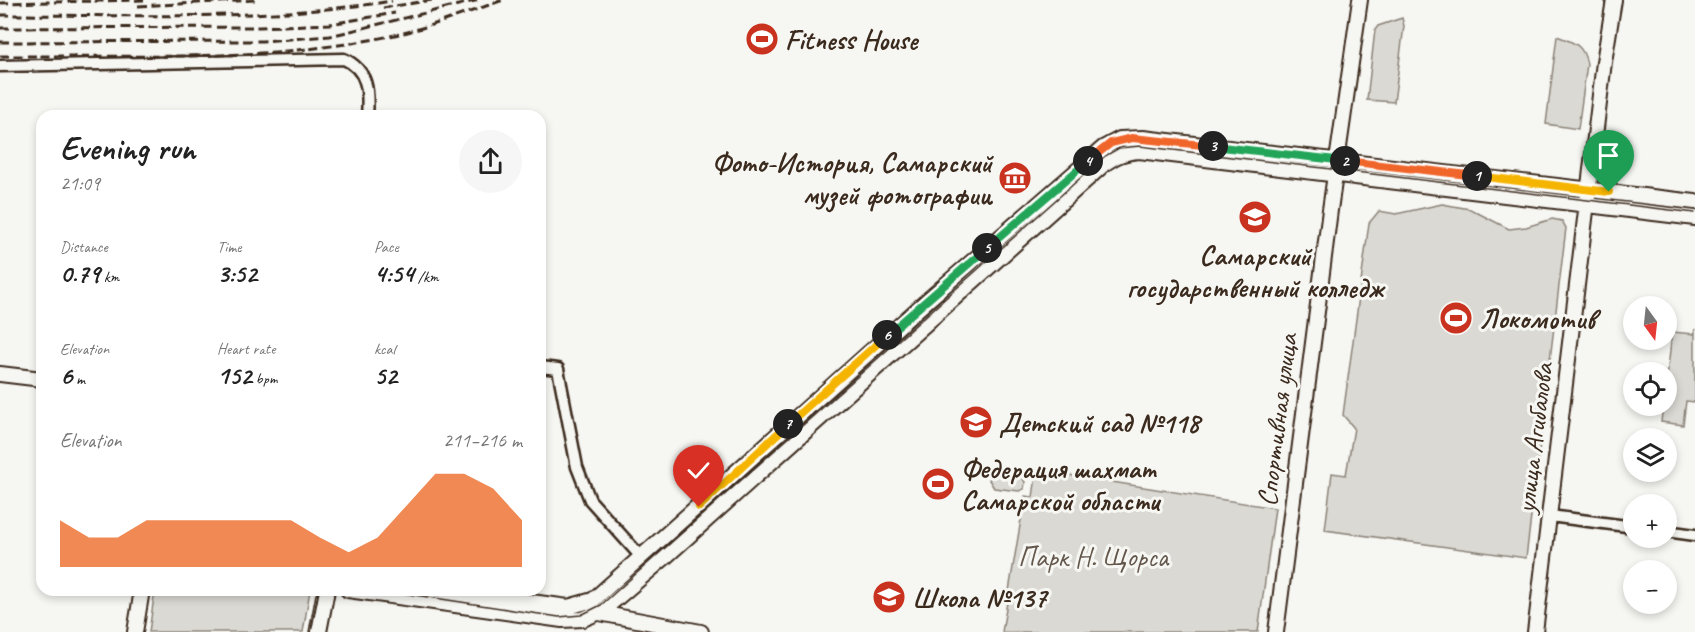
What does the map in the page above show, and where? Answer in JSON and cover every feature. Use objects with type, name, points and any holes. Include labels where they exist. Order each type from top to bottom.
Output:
[{"type":"main road","name":"Спортивная улица","points":[[1276,632],[1359,0]]},
{"type":"main road","name":"улица Агибалова","points":[[1535,632],[1604,62],[1614,0]]},
{"type":"main road","points":[[573,611],[593,600],[642,558],[920,306],[1088,160],[1120,139],[1143,138],[1695,202]]},
{"type":"main road","points":[[601,612],[1118,154],[1139,151],[1695,218]]},
{"type":"main road","points":[[0,374],[36,378]]},
{"type":"main road","points":[[135,632],[141,596]]},
{"type":"main road","points":[[321,632],[327,596]]},
{"type":"main road","points":[[412,596],[601,612],[648,623]]},
{"type":"main road","points":[[482,596],[702,632]]},
{"type":"street","points":[[0,66],[344,59],[356,64],[362,72],[368,97],[367,110]]},
{"type":"street","points":[[546,368],[558,369],[577,468],[590,500],[642,558]]},
{"type":"street","points":[[1550,516],[1623,526]]},
{"type":"street","points":[[1677,532],[1695,534]]},
{"type":"green space","points":[[1402,18],[1404,26],[1394,102],[1367,100],[1375,30],[1378,26]]},
{"type":"green space","points":[[1557,36],[1580,48],[1587,64],[1578,129],[1546,124]]},
{"type":"green space","name":"Локомотив","points":[[1442,204],[1470,209],[1509,229],[1526,227],[1552,219],[1562,221],[1566,228],[1526,558],[1325,530],[1332,473],[1346,475],[1354,428],[1343,415],[1369,223],[1379,211],[1396,214]]},
{"type":"green space","points":[[1695,329],[1695,402],[1686,401],[1683,425],[1661,422],[1662,416],[1677,416],[1677,362],[1669,362],[1670,350],[1677,350],[1677,332],[1694,334]]},
{"type":"green space","name":"Парк Н. Щорса","points":[[1037,470],[1275,508],[1258,632],[1002,632],[1025,496],[1033,497]]},
{"type":"green space","points":[[996,473],[1022,477],[1025,482],[1024,489],[1019,491],[994,488],[989,480]]},
{"type":"green space","points":[[154,596],[309,596],[303,632],[149,632]]},
{"type":"tram line","points":[[421,596],[559,617],[581,615],[601,605],[1105,156],[1119,148],[1140,146],[1695,213]]},
{"type":"tram line","points":[[309,632],[316,596]]},
{"type":"railway","points":[[0,3],[147,0]]},
{"type":"railway","points":[[138,6],[257,0]]},
{"type":"railway","points":[[383,8],[432,0]]},
{"type":"railway","points":[[0,42],[262,41],[330,36],[479,0]]},
{"type":"railway","points":[[0,56],[196,56],[342,45],[405,33],[503,0]]},
{"type":"railway","points":[[0,15],[197,16],[295,12],[392,1]]},
{"type":"railway","points":[[0,28],[260,27],[330,24],[395,13]]},
{"type":"place","name":"Fitness House","points":[[762,39]]},
{"type":"place","name":"Фото-История, Самарский музей фотографии","points":[[1015,178]]},
{"type":"place","name":"Самарский государственный колледж","points":[[1255,217]]},
{"type":"place","name":"Локомотив","points":[[1456,318]]},
{"type":"place","name":"Детский сад №118","points":[[976,422]]},
{"type":"place","name":"Федерация шахмат Самарской области","points":[[938,484]]},
{"type":"place","name":"Школа №137","points":[[889,597]]},
{"type":"route","points":[[699,507],[787,425],[1088,160],[1103,148],[1120,139],[1143,138],[1609,192]]}]
